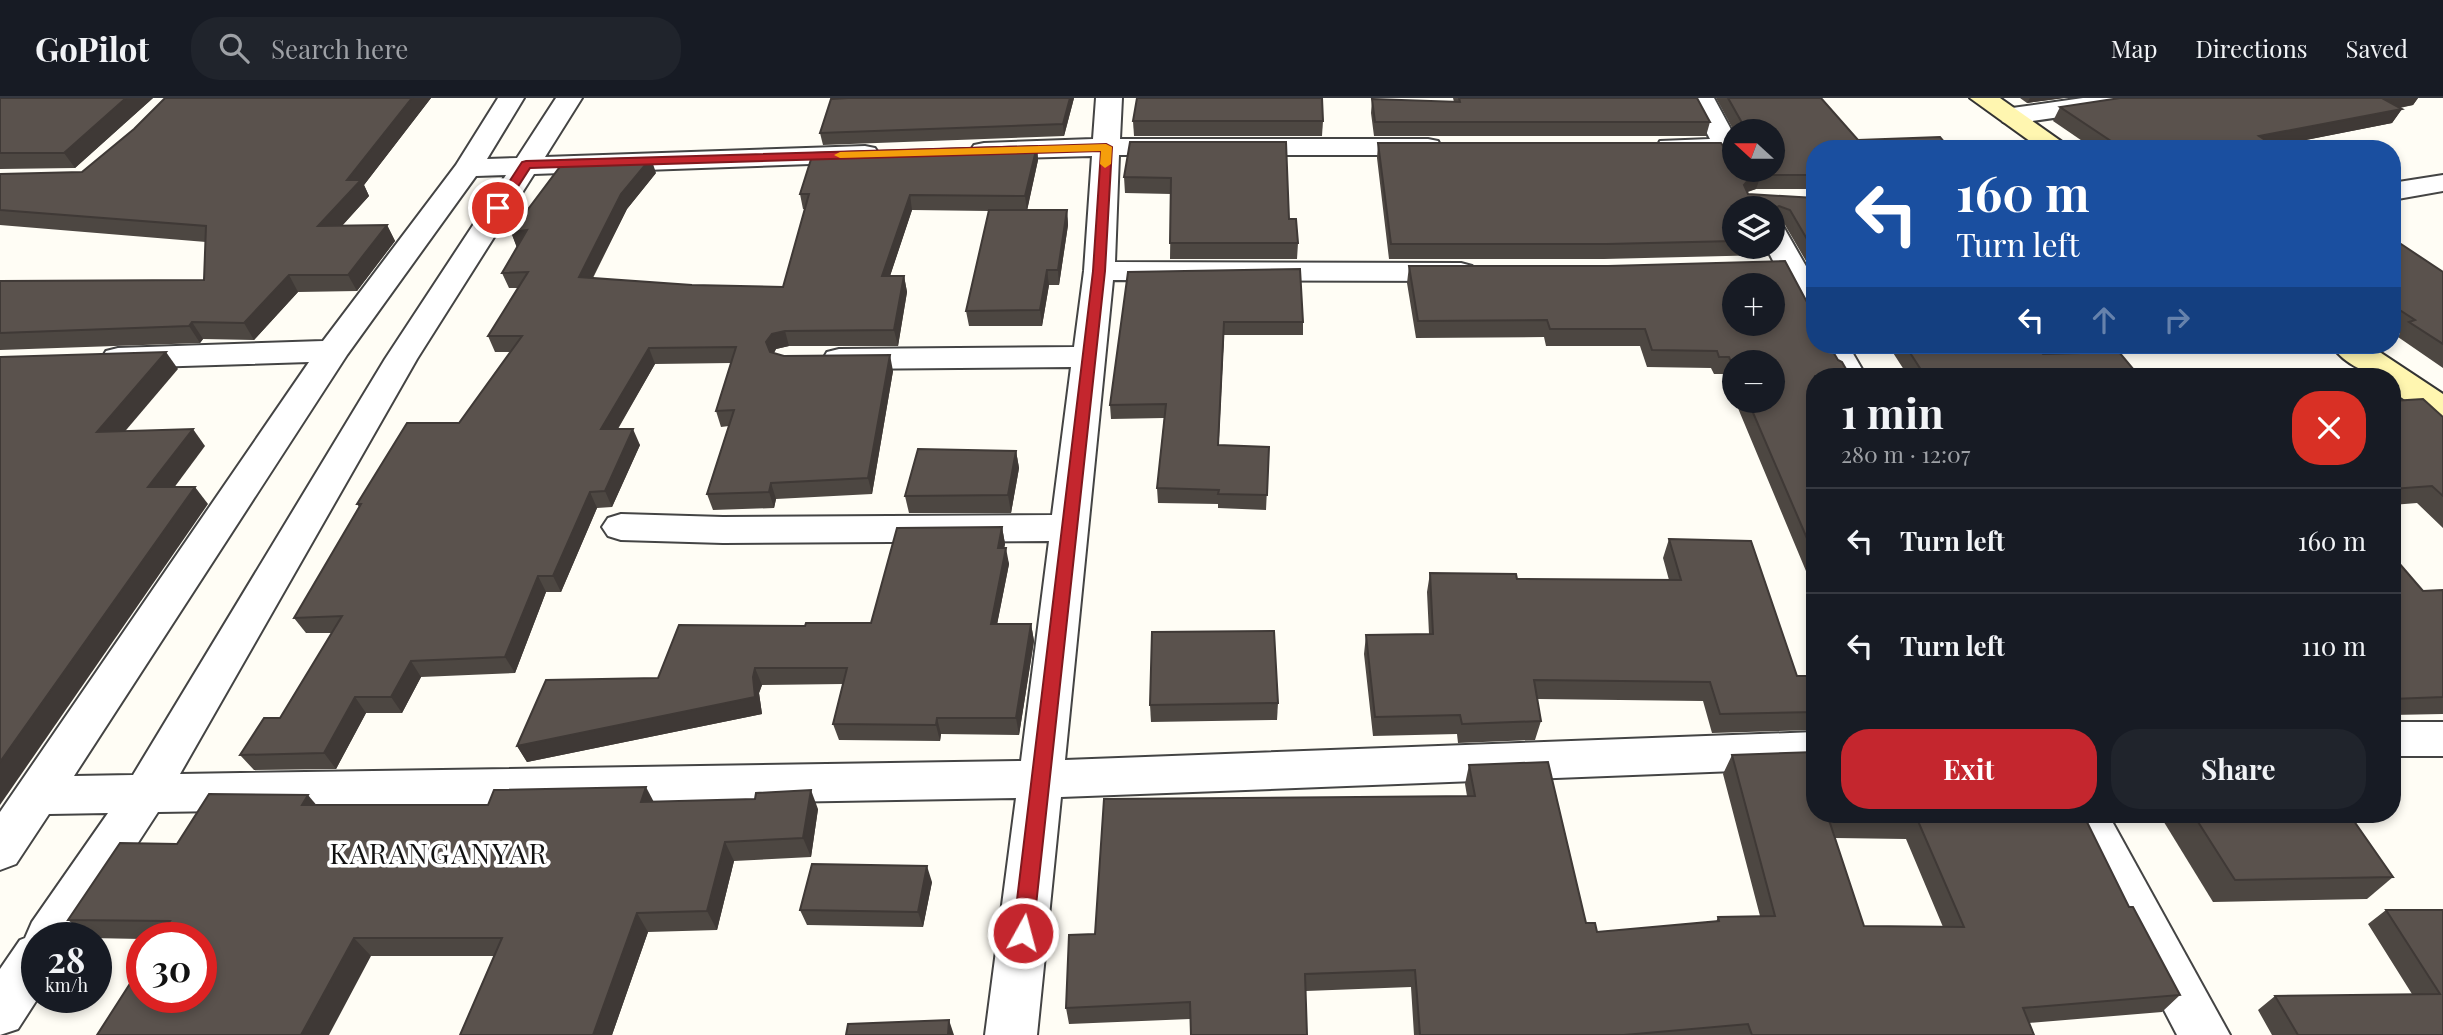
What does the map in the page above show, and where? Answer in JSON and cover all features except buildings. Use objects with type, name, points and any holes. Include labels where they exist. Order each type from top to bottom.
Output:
[{"type":"street","points":[[0,850],[53,794],[333,351],[475,168],[510,98]]},
{"type":"street","points":[[58,922],[133,793],[519,165],[569,98]]},
{"type":"street","points":[[1011,1035],[1099,271],[1109,98]]},
{"type":"street","points":[[1701,98],[1722,136]]},
{"type":"street","points":[[1983,98],[2046,140]]},
{"type":"street","points":[[2012,116],[2137,98]]},
{"type":"street","points":[[954,152],[1106,147],[1452,147]]},
{"type":"street","points":[[1645,147],[1722,161]]},
{"type":"street","points":[[475,168],[885,154]]},
{"type":"street","points":[[2401,190],[2443,183]]},
{"type":"street","points":[[1776,259],[1777,267],[1806,301]]},
{"type":"street","points":[[1099,271],[1492,271]]},
{"type":"street","points":[[83,359],[333,351]]},
{"type":"street","points":[[2360,354],[2381,368]]},
{"type":"street","points":[[802,359],[1089,357]]},
{"type":"street","points":[[2401,382],[2443,410]]},
{"type":"street","points":[[621,527],[723,530],[1069,528]]},
{"type":"street","points":[[2401,739],[2443,739]]},
{"type":"street","points":[[53,794],[1041,779],[1806,750]]},
{"type":"street","points":[[2090,823],[2204,1035]]},
{"type":"street","points":[[0,1012],[21,980]]},
{"type":"slow traffic","points":[[840,155],[1106,147],[1105,164]]},
{"type":"district","name":"KARANGANYAR","points":[[439,854]]},
{"type":"route","points":[[498,208],[526,165],[1106,147],[1099,271],[1023,933]]}]
